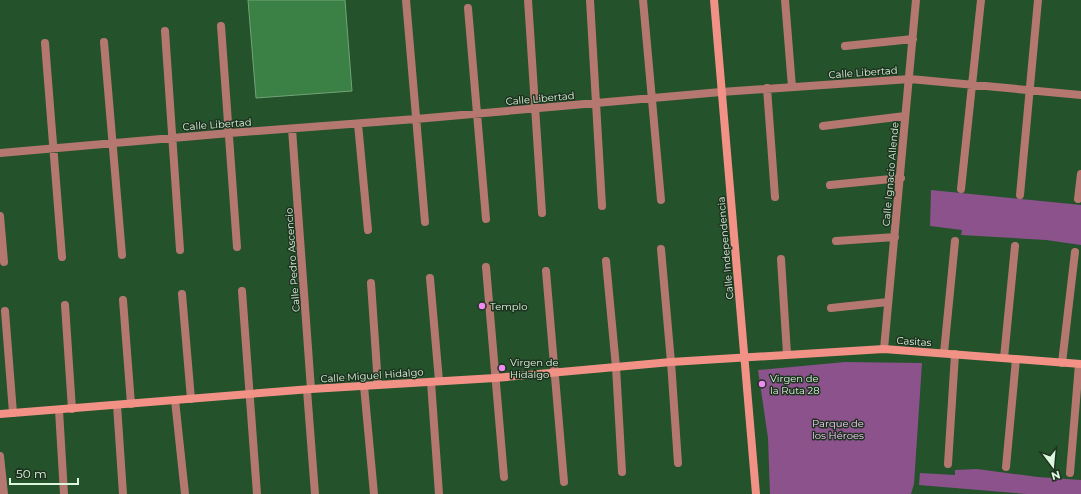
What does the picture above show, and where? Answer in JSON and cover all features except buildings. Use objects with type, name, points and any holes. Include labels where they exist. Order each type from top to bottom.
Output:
[{"type":"street","points":[[406,0],[425,222]]},
{"type":"street","points":[[528,0],[542,213]]},
{"type":"street","points":[[590,0],[602,206]]},
{"type":"street","points":[[643,0],[661,200]]},
{"type":"street","name":"Calle Independencia","points":[[714,0],[756,494]]},
{"type":"street","points":[[785,0],[792,87]]},
{"type":"street","name":"Calle Ignacio Allende","points":[[884,349],[905,116],[910,79],[916,0]]},
{"type":"street","points":[[961,189],[981,0]]},
{"type":"street","points":[[1020,195],[1038,0]]},
{"type":"street","points":[[468,8],[486,219]]},
{"type":"street","points":[[221,26],[230,133],[237,247]]},
{"type":"street","points":[[165,32],[180,250]]},
{"type":"street","points":[[845,46],[913,39]]},
{"type":"street","points":[[104,42],[122,255]]},
{"type":"street","points":[[45,43],[62,256]]},
{"type":"street","name":"Calle Libertad","points":[[0,153],[476,114],[767,88],[910,79],[1081,95]]},
{"type":"street","points":[[767,88],[775,197]]},
{"type":"street","points":[[823,126],[905,116]]},
{"type":"street","points":[[358,124],[368,230]]},
{"type":"street","name":"Calle Pedro Ascencio","points":[[292,129],[315,494]]},
{"type":"street","points":[[1078,199],[1081,174]]},
{"type":"street","points":[[830,185],[900,178]]},
{"type":"street","points":[[0,216],[4,262]]},
{"type":"street","points":[[836,241],[895,237]]},
{"type":"street","points":[[944,353],[955,242]]},
{"type":"street","points":[[1004,358],[1015,246]]},
{"type":"street","points":[[661,249],[678,463]]},
{"type":"street","points":[[1062,363],[1075,252]]},
{"type":"street","points":[[781,259],[787,354]]},
{"type":"street","points":[[606,261],[616,367],[622,472]]},
{"type":"street","points":[[486,267],[504,477]]},
{"type":"street","points":[[546,271],[564,482]]},
{"type":"street","points":[[430,278],[439,494]]},
{"type":"street","points":[[371,283],[378,385]]},
{"type":"street","points":[[242,291],[258,494]]},
{"type":"street","points":[[182,294],[191,399]]},
{"type":"street","points":[[124,300],[131,404]]},
{"type":"street","points":[[831,308],[888,302]]},
{"type":"street","points":[[65,305],[72,409]]},
{"type":"street","points":[[6,311],[13,413]]},
{"type":"street","name":"Casitas","points":[[744,356],[884,349],[1080,364]]},
{"type":"street","points":[[948,464],[955,354]]},
{"type":"street","name":"Calle Miguel Hidalgo","points":[[0,414],[249,394],[495,378],[744,356]]},
{"type":"street","points":[[1006,467],[1016,359]]},
{"type":"street","points":[[1070,473],[1080,364]]},
{"type":"street","points":[[364,386],[374,494]]},
{"type":"street","points":[[175,400],[184,494]]},
{"type":"street","points":[[117,405],[123,494]]},
{"type":"street","points":[[59,410],[64,494]]},
{"type":"street","points":[[0,456],[4,494]]},
{"type":"green space","points":[[931,190],[1081,205],[1081,245],[1046,240],[961,235],[962,230],[930,226]]},
{"type":"green space","name":"Parque de los Héroes","points":[[845,362],[922,363],[914,484],[911,494],[770,494],[768,438],[758,370]]},
{"type":"green space","points":[[977,469],[1038,477],[1081,480],[1081,494],[1026,494],[919,485],[920,473],[955,475],[955,470]]},
{"type":"place","name":"Templo","points":[[482,306]]},
{"type":"place","name":"Virgen de Hidalgo","points":[[502,368]]},
{"type":"place","name":"Virgen de la Ruta 28","points":[[762,384]]}]
